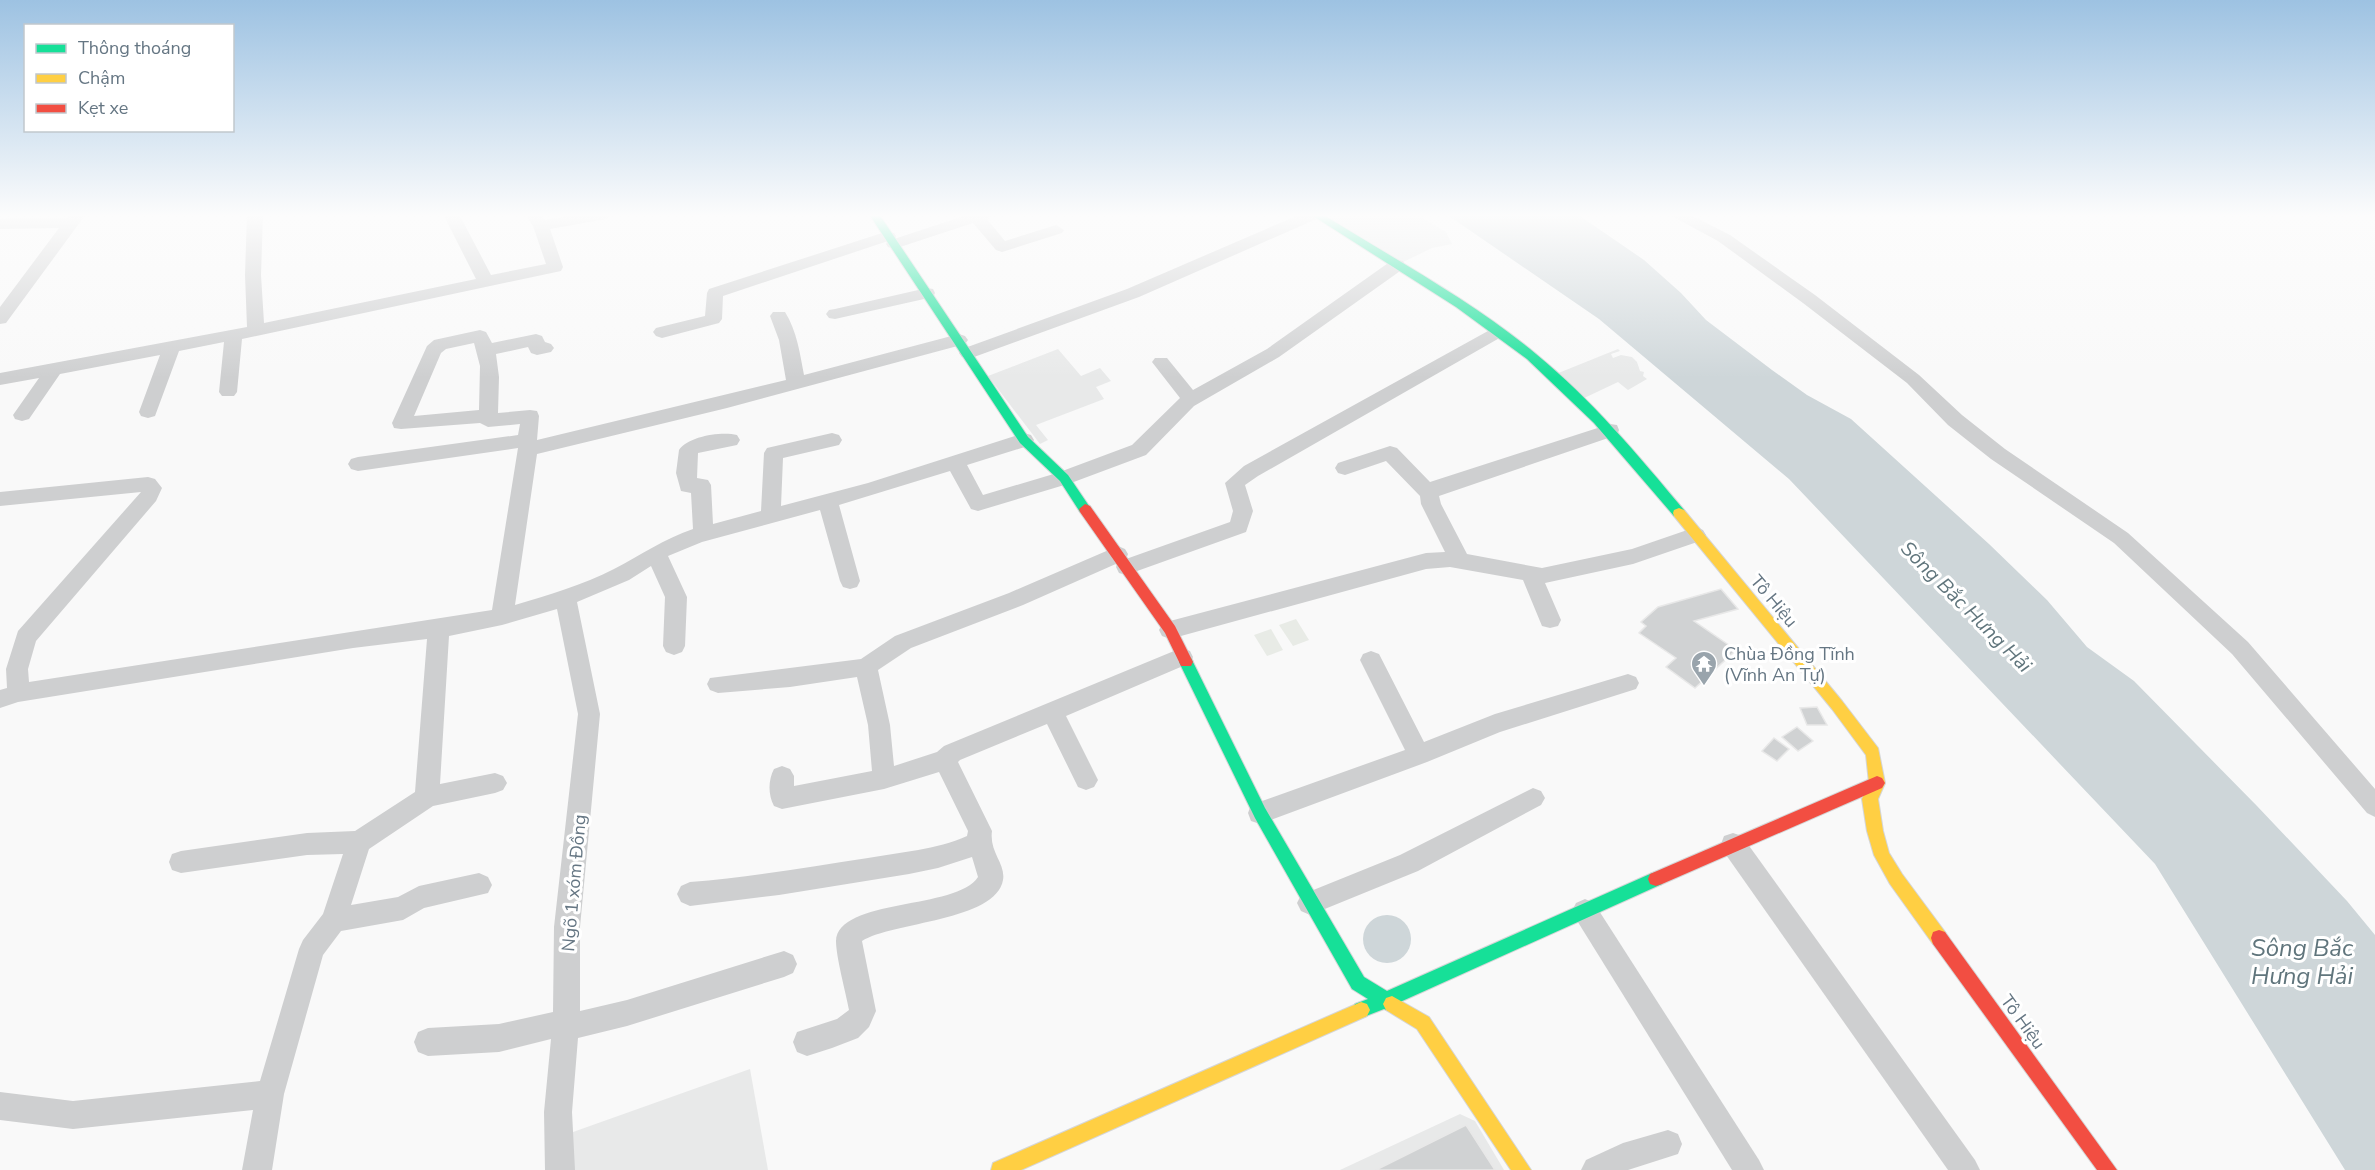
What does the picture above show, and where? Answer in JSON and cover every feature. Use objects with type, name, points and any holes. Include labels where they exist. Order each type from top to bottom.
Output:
[{"type":"street","points":[[0,319],[37,269]]},
{"type":"street","points":[[253,269],[256,329]]},
{"type":"street","points":[[479,269],[486,282]]},
{"type":"street","points":[[0,379],[234,335],[548,269]]},
{"type":"street","points":[[663,332],[713,319],[715,293],[796,269]]},
{"type":"street","points":[[910,269],[964,346],[1024,440],[1064,478],[1170,630],[1260,813],[1310,903],[1359,983],[1408,1011],[1423,1023],[1522,1170]]},
{"type":"street","points":[[358,465],[527,444],[726,402],[796,383],[964,346],[1143,289],[1190,269]]},
{"type":"street","points":[[956,463],[978,504],[1064,478],[1139,450],[1191,400],[1273,353],[1391,269]]},
{"type":"street","name":"Tô Hiệu","points":[[1401,269],[1497,332],[1565,386],[1610,430],[1837,705],[1873,753],[1877,783],[1870,800],[1882,855],[1896,879],[2108,1170]]},
{"type":"street","points":[[1767,269],[1913,379],[1955,420],[1998,454],[2121,538],[2240,648],[2375,806]]},
{"type":"street","points":[[835,314],[927,293]]},
{"type":"street","points":[[779,316],[788,339],[796,383]]},
{"type":"street","points":[[718,684],[790,678],[866,667],[903,642],[1016,599],[1122,561],[1239,527],[1243,511],[1235,483],[1251,471],[1497,332]]},
{"type":"street","points":[[228,392],[234,335]]},
{"type":"street","points":[[488,416],[401,423],[433,350],[440,344],[480,336],[485,350],[488,416],[488,420],[530,416],[502,618]]},
{"type":"street","points":[[485,350],[537,339],[537,349],[545,348]]},
{"type":"street","points":[[148,412],[172,346]]},
{"type":"street","points":[[1161,362],[1191,400]]},
{"type":"street","points":[[22,416],[55,368]]},
{"type":"street","points":[[1429,494],[1436,488],[1610,430]]},
{"type":"street","points":[[704,534],[701,485],[688,486],[686,473],[689,450],[696,445],[730,440]]},
{"type":"street","points":[[771,516],[774,453],[832,440]]},
{"type":"street","points":[[0,499],[148,484],[152,488],[149,496],[26,637],[9,696],[353,639],[440,629],[502,618],[566,598],[622,574],[656,552],[704,534],[828,501],[1024,440]]},
{"type":"street","points":[[1345,468],[1390,453],[1429,494],[1431,504],[1460,560]]},
{"type":"street","points":[[828,501],[850,581]]},
{"type":"street","points":[[1170,630],[1418,563],[1460,560],[1542,576],[1633,556],[1696,535]]},
{"type":"street","points":[[656,552],[676,597],[674,646]]},
{"type":"street","points":[[1531,574],[1550,620]]},
{"type":"street","name":"Ngõ 1 xóm Đồng","points":[[560,1170],[558,1112],[565,1025],[571,880],[589,714],[566,598]]},
{"type":"street","points":[[427,797],[440,629]]},
{"type":"street","points":[[782,776],[782,799],[884,779],[945,760],[952,753],[1182,657]]},
{"type":"street","points":[[1371,660],[1419,755]]},
{"type":"street","points":[[866,667],[879,725],[884,779]]},
{"type":"street","points":[[1260,813],[1419,755],[1495,724],[1628,683]]},
{"type":"street","points":[[1052,711],[1086,780]]},
{"type":"street","points":[[807,1042],[854,1026],[861,1020],[863,1011],[849,940],[852,933],[860,928],[959,902],[984,890],[991,879],[989,868],[978,843],[980,831],[976,820],[945,760]]},
{"type":"street","points":[[181,862],[307,844],[359,842],[400,818],[427,797],[495,783]]},
{"type":"street","points":[[1000,1170],[1385,999],[1434,980],[1733,844],[1877,783]]},
{"type":"street","points":[[1310,903],[1409,863],[1533,798]]},
{"type":"street","points":[[257,1170],[270,1094],[312,949],[334,920],[359,842]]},
{"type":"street","points":[[690,894],[756,888],[903,864],[966,849],[978,843]]},
{"type":"street","points":[[1733,844],[1965,1170]]},
{"type":"street","points":[[334,920],[403,908],[419,898],[478,885]]},
{"type":"street","points":[[1585,911],[1749,1170]]},
{"type":"street","points":[[428,1042],[499,1038],[627,1013],[784,964]]},
{"type":"street","points":[[0,1106],[73,1114],[270,1094]]},
{"type":"street","points":[[1596,1170],[1623,1157],[1668,1144]]},
{"type":"shaded area","points":[[1058,349],[1081,376],[1100,368],[1111,381],[1096,387],[1104,399],[1036,425],[1048,440],[1040,444],[988,376]]},
{"type":"shaded area","points":[[1618,349],[1620,351],[1611,354],[1613,358],[1621,355],[1632,357],[1647,379],[1628,390],[1618,382],[1580,400],[1551,376]]},
{"type":"shaded area","points":[[1296,619],[1309,640],[1293,646],[1279,625]]},
{"type":"shaded area","points":[[1271,629],[1283,650],[1267,656],[1254,635]]},
{"type":"shaded area","points":[[750,1069],[768,1170],[560,1170],[559,1137]]},
{"type":"shaded area","points":[[1460,1114],[1475,1121],[1504,1170],[1340,1170]]},
{"type":"water","name":"Sông Bắc Hưng Hải","points":[[1526,269],[1654,269],[1706,320],[1807,395],[1851,419],[2047,600],[2087,647],[2134,681],[2347,901],[2375,935],[2375,1170],[2345,1170],[2155,864],[1789,479],[1599,319]]},
{"type":"water","points":[[1387,915],[1404,922],[1411,939],[1404,956],[1387,963],[1370,956],[1363,939],[1370,922]]},
{"type":"building","points":[[1721,589],[1738,609],[1694,621],[1736,650],[1695,688],[1666,667],[1676,658],[1639,633],[1646,626],[1641,622],[1658,607]]},
{"type":"building","points":[[1817,707],[1827,725],[1807,725],[1800,708]]},
{"type":"building","points":[[1797,727],[1813,741],[1798,751],[1782,737]]},
{"type":"building","points":[[1774,738],[1789,749],[1777,761],[1762,751]]},
{"type":"building","points":[[1466,1125],[1495,1170],[1376,1170]]},
{"type":"traffic: fast","points":[[910,269],[1024,440],[1064,478],[1085,509]]},
{"type":"traffic: fast","points":[[1402,269],[1507,337],[1555,376],[1599,420],[1679,513]]},
{"type":"traffic: fast","points":[[1186,662],[1260,813],[1358,983],[1392,1004]]},
{"type":"traffic: fast","points":[[1361,1010],[1434,980],[1656,879]]},
{"type":"traffic: slow","points":[[1679,513],[1837,705],[1873,753],[1877,783],[1870,799],[1875,831],[1882,855],[1896,879],[1939,938]]},
{"type":"traffic: slow","points":[[1392,1004],[1423,1023],[1522,1170]]},
{"type":"traffic: slow","points":[[1000,1170],[1361,1010]]},
{"type":"traffic: jam","points":[[1085,509],[1170,630],[1186,662]]},
{"type":"traffic: jam","points":[[1656,879],[1877,783]]},
{"type":"traffic: jam","points":[[1939,938],[2108,1170]]},
{"type":"place","name":"Chùa Đồng Tĩnh (Vĩnh An Tự)","points":[[1704,687]]}]
